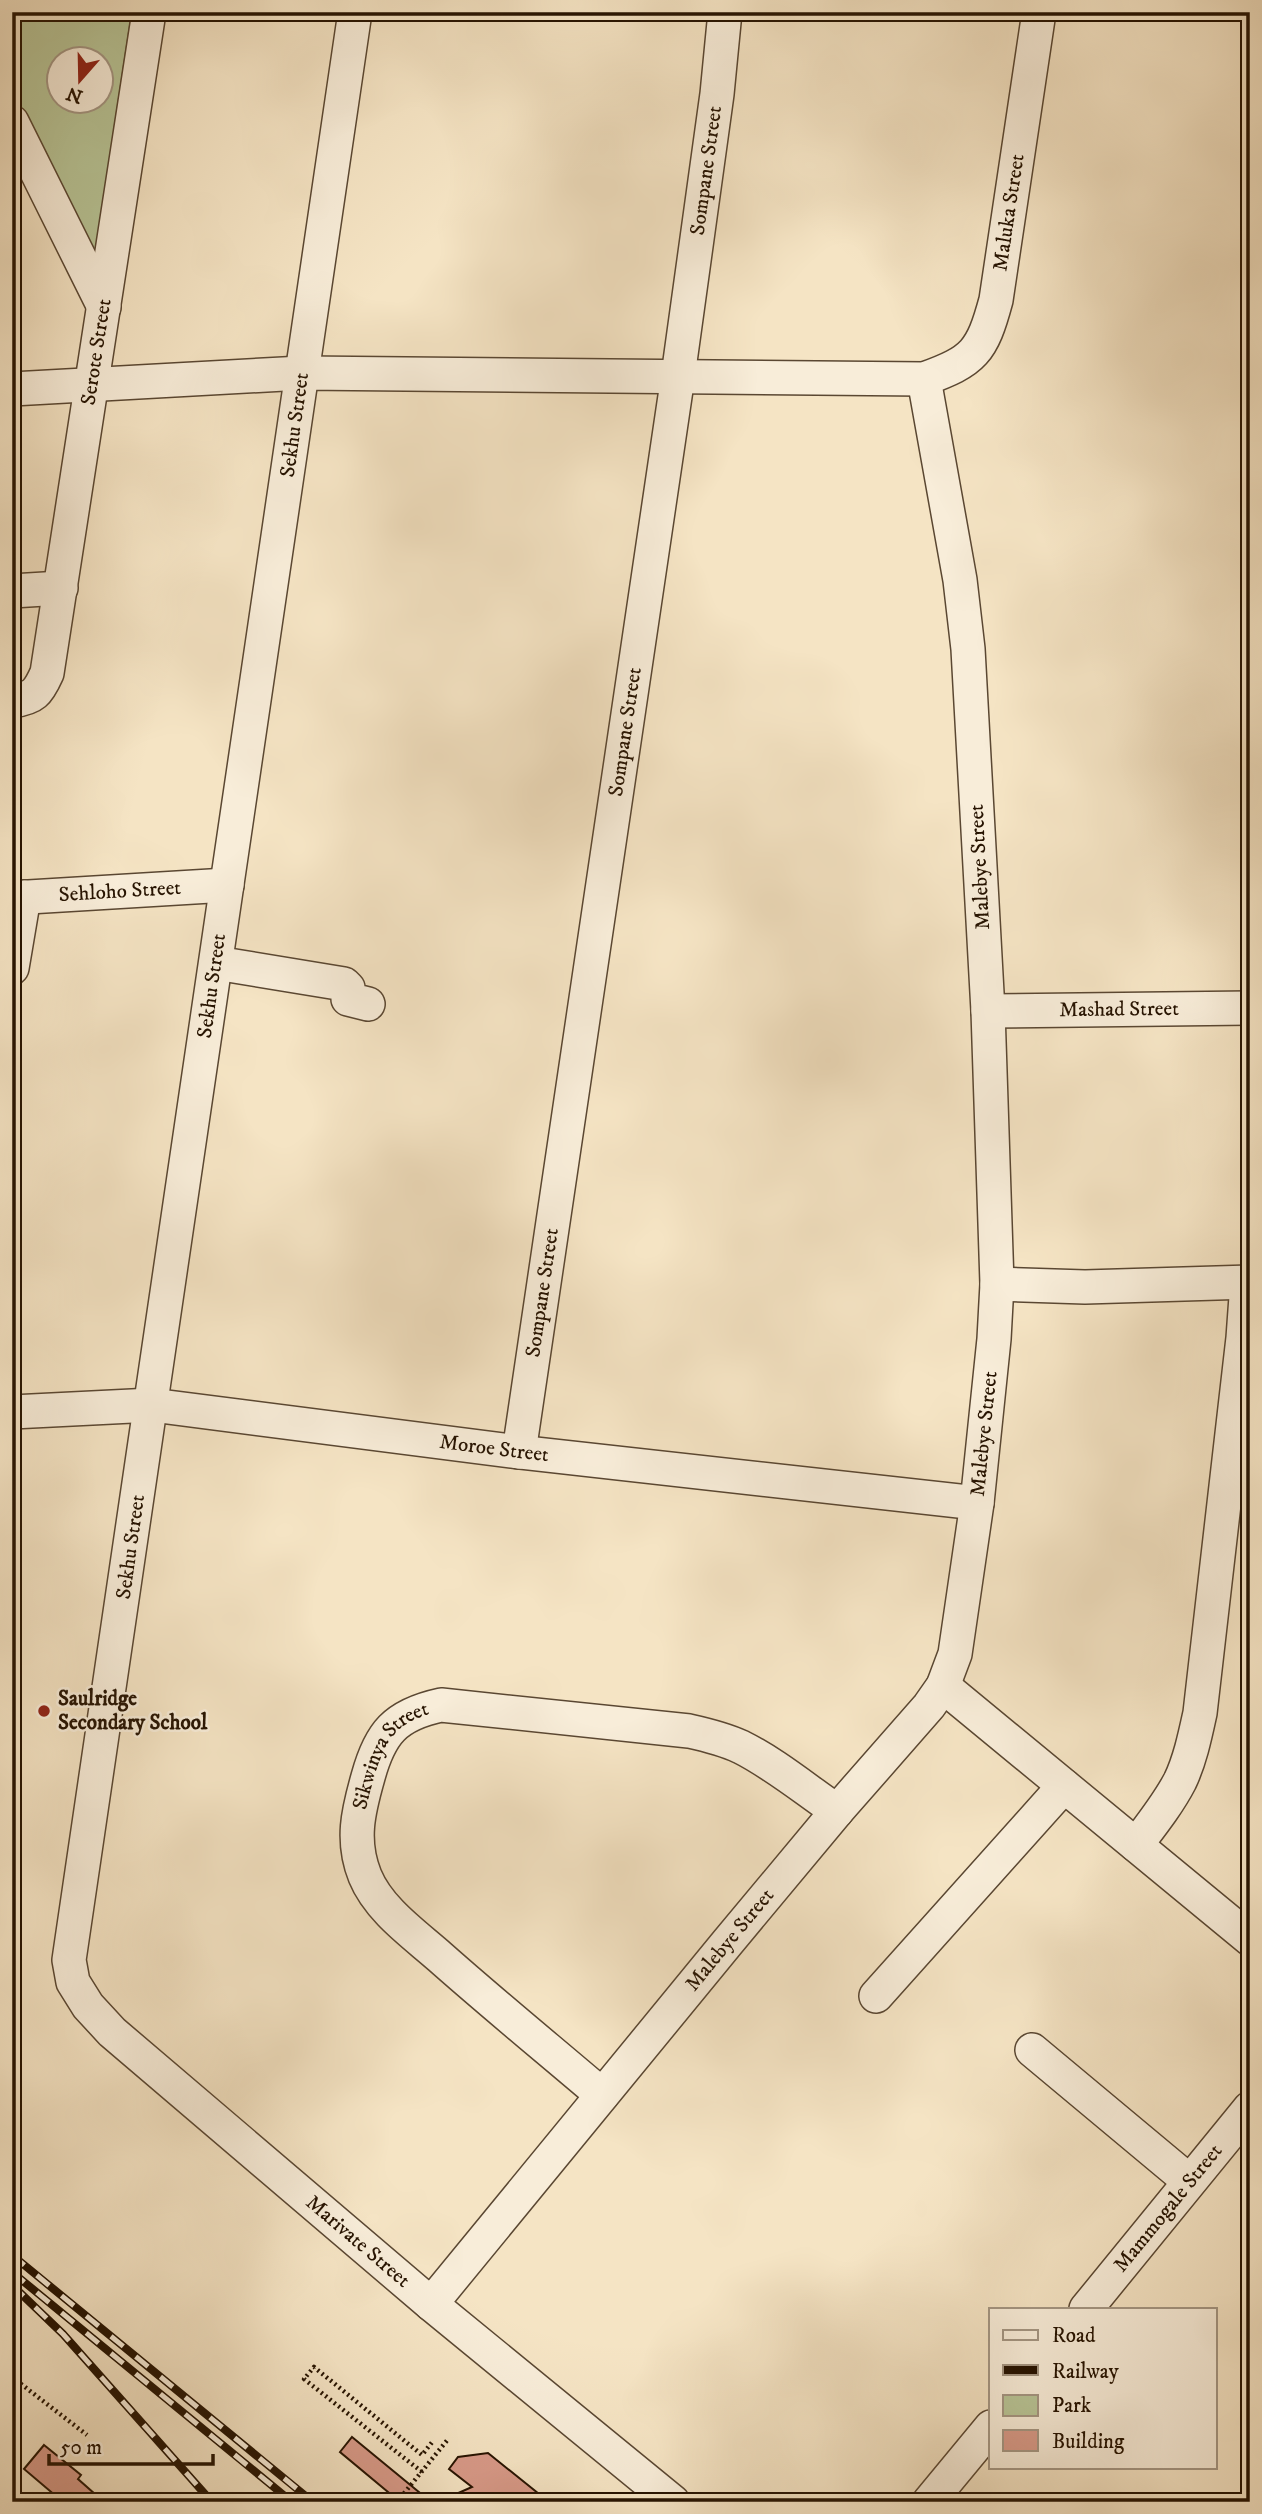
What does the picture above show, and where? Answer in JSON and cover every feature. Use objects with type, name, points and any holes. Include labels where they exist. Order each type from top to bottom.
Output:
[{"type":"street","name":"Serote Street","points":[[26,696],[47,673],[149,12]]},
{"type":"street","name":"Sekhu Street","points":[[69,1960],[355,12]]},
{"type":"street","name":"Sompane Street","points":[[519,1452],[678,376],[717,94],[725,12]]},
{"type":"street","name":"Maluka Street","points":[[924,379],[961,363],[976,351],[988,330],[996,300],[1039,12]]},
{"type":"street","points":[[12,122],[104,307]]},
{"type":"street","points":[[12,389],[302,373],[924,379]]},
{"type":"street","name":"Malebye Street","points":[[431,2304],[837,1811],[911,1728],[943,1686],[955,1654],[976,1503],[994,1339],[997,1284],[988,1011],[968,649],[960,580],[924,379]]},
{"type":"street","points":[[12,591],[61,588]]},
{"type":"street","name":"Sehloho Street","points":[[18,897],[227,885]]},
{"type":"street","points":[[12,968],[18,897]]},
{"type":"street","points":[[216,963],[344,984],[348,988],[348,999],[368,1004]]},
{"type":"street","name":"Mashad Street","points":[[988,1011],[1250,1008]]},
{"type":"street","points":[[997,1284],[1085,1287],[1248,1283],[1200,1713],[1191,1751],[1180,1780],[1163,1810],[1136,1845]]},
{"type":"street","name":"Moroe Street","points":[[12,1412],[152,1405],[519,1452],[976,1503]]},
{"type":"street","points":[[943,1686],[1250,1940]]},
{"type":"street","name":"Sikwinya Street","points":[[602,2095],[392,1915],[365,1876],[356,1820],[374,1752],[387,1733],[400,1720],[419,1710],[441,1705],[689,1731],[719,1738],[741,1747],[837,1811]]},
{"type":"street","points":[[876,1996],[1064,1786]]},
{"type":"street","name":"Marivate Street","points":[[69,1960],[73,1982],[88,2006],[112,2032],[431,2304],[673,2502]]},
{"type":"street","points":[[1032,2050],[1189,2181]]},
{"type":"street","name":"Mammogale Street","points":[[1087,2308],[1250,2108]]},
{"type":"street","points":[[929,2502],[989,2429]]},
{"type":"path","points":[[422,2472],[304,2379],[314,2367],[422,2455],[433,2441]]},
{"type":"path","points":[[12,2377],[87,2435]]},
{"type":"path","points":[[397,2502],[449,2438]]},
{"type":"green space","points":[[12,12],[132,12],[93,270],[12,103]]},
{"type":"building","points":[[352,2437],[431,2502],[400,2502],[340,2452]]},
{"type":"building","points":[[44,2445],[81,2475],[78,2479],[104,2502],[63,2502],[24,2469]]},
{"type":"building","points":[[488,2453],[549,2502],[438,2502],[472,2487],[449,2469],[458,2457]]},
{"type":"railway","points":[[12,2255],[313,2502]]},
{"type":"railway","points":[[12,2272],[292,2502]]},
{"type":"railway","points":[[12,2285],[63,2334],[212,2502]]},
{"type":"place","name":"Saulridge Secondary School","points":[[44,1711]]}]
